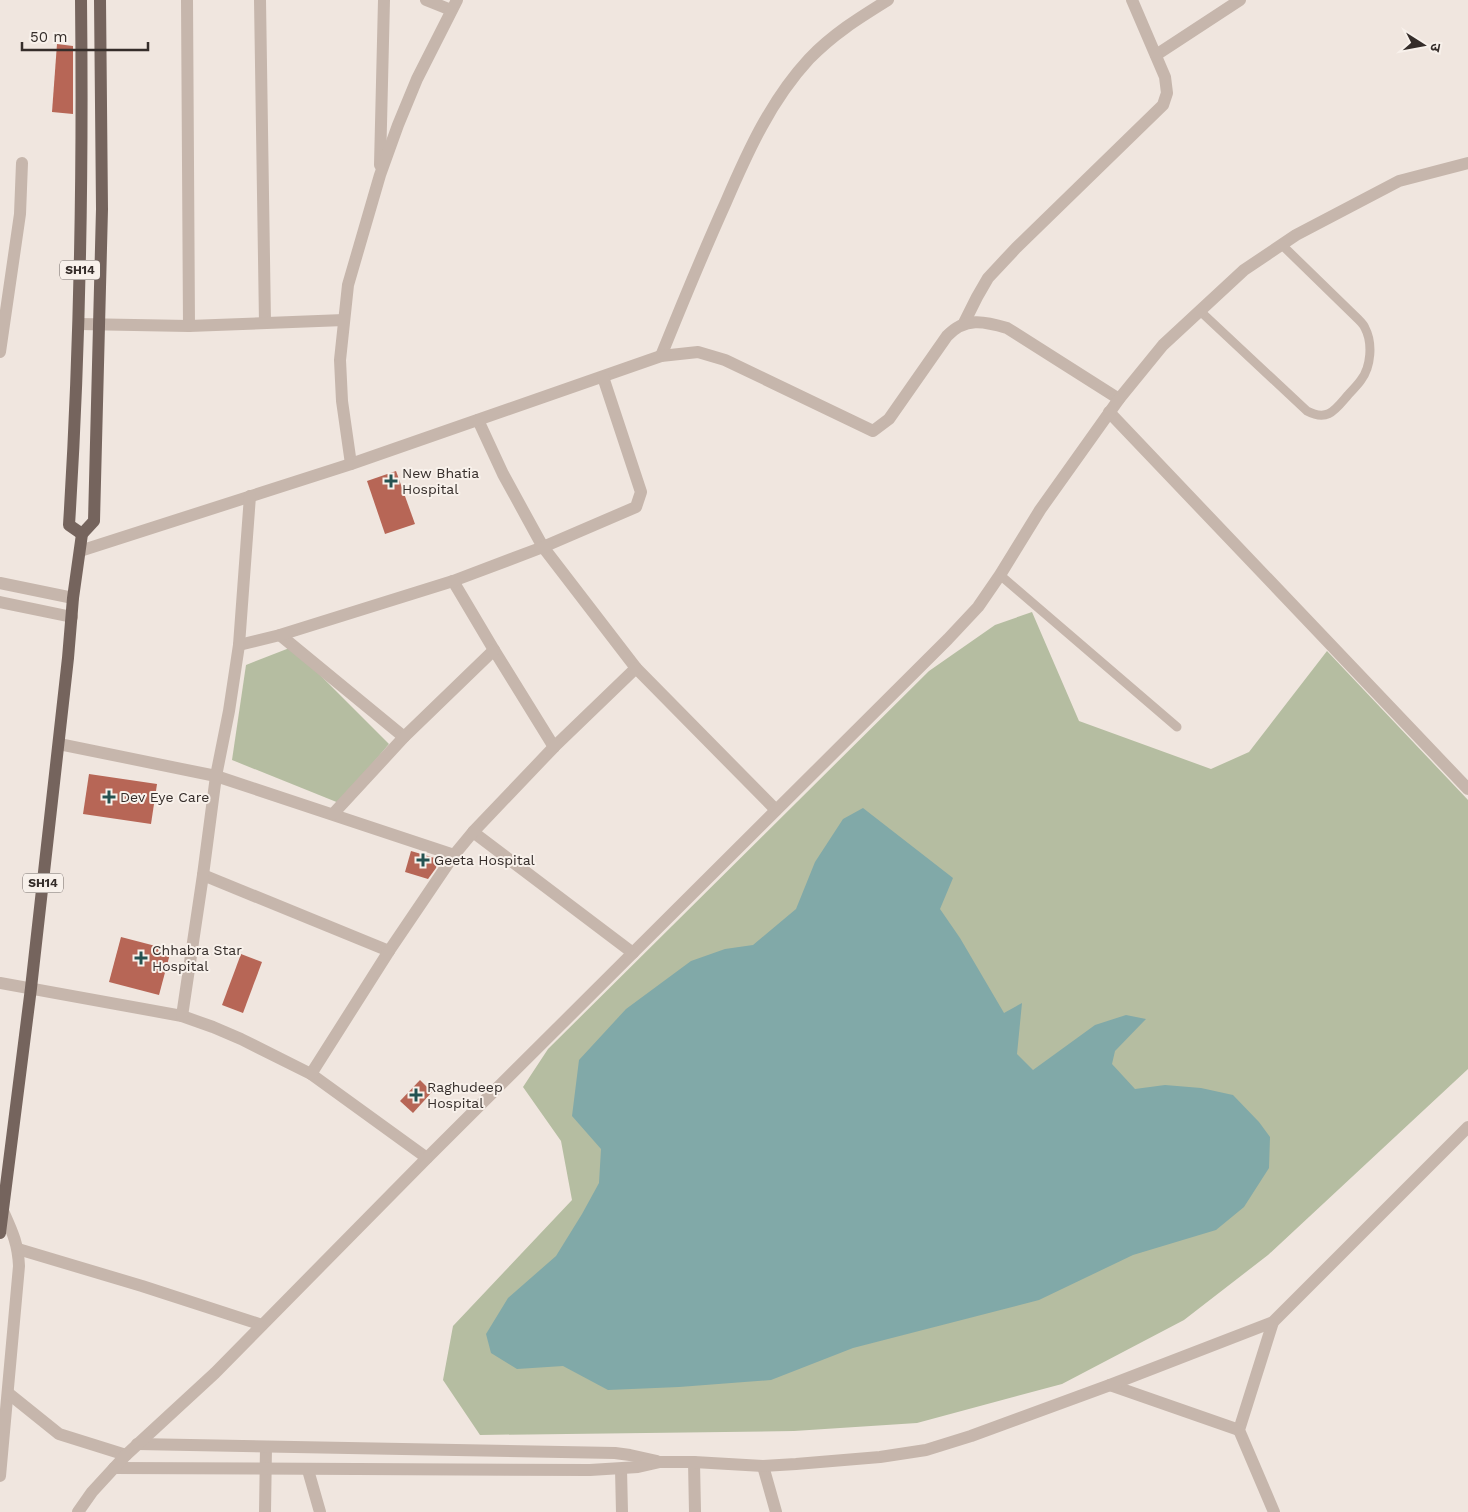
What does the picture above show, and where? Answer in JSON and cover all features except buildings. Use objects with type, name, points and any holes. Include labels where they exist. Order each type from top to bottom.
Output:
[{"type":"main road","points":[[81,5],[100,5]]},
{"type":"main road","name":"SH14","points":[[81,5],[82,108],[79,324],[69,525],[82,534]]},
{"type":"main road","name":"SH14","points":[[0,1233],[1,1213],[31,988],[73,598],[82,534],[94,521],[102,209],[100,5]]},
{"type":"street","points":[[187,0],[189,326]]},
{"type":"street","points":[[260,0],[265,323]]},
{"type":"street","points":[[380,175],[384,0]]},
{"type":"street","points":[[351,464],[342,401],[340,360],[348,285],[380,175],[398,125],[417,80],[454,5],[426,0]]},
{"type":"street","points":[[661,356],[704,250],[751,146],[780,96],[810,59],[840,30],[888,0]]},
{"type":"street","points":[[964,323],[988,278],[1016,248],[1163,105],[1167,93],[1167,85],[1132,0]]},
{"type":"street","points":[[1156,55],[1240,0]]},
{"type":"street","points":[[0,352],[20,214],[22,163]]},
{"type":"street","points":[[78,1512],[92,1492],[126,1455],[215,1373],[427,1158],[978,607],[1040,510],[1109,412],[1162,345],[1244,270],[1296,235],[1399,181],[1468,163]]},
{"type":"street","points":[[79,324],[189,326],[344,320]]},
{"type":"street","points":[[80,551],[351,464],[661,356],[698,352],[725,360],[873,431],[889,419],[947,336],[954,329],[964,323],[992,323],[1007,328],[1119,399]]},
{"type":"street","points":[[239,645],[280,635],[453,581],[543,547],[636,507],[641,492],[603,377]]},
{"type":"street","points":[[1109,412],[1468,789]]},
{"type":"street","points":[[478,420],[503,474],[543,547],[636,668],[776,810]]},
{"type":"street","points":[[182,1016],[216,776],[229,711],[239,645],[250,496]]},
{"type":"street","points":[[453,581],[554,747]]},
{"type":"street","points":[[0,583],[73,598]]},
{"type":"street","points":[[0,602],[72,617]]},
{"type":"street","points":[[280,635],[404,737]]},
{"type":"street","points":[[333,814],[404,737],[494,650]]},
{"type":"street","points":[[311,1074],[389,951],[454,855],[473,832],[554,747],[636,668]]},
{"type":"street","points":[[58,744],[216,776],[454,855]]},
{"type":"street","points":[[473,832],[633,953]]},
{"type":"street","points":[[203,875],[389,951]]},
{"type":"street","points":[[0,983],[182,1016],[241,1039],[311,1074],[427,1158]]},
{"type":"street","points":[[114,1468],[549,1470],[621,1469],[660,1462],[762,1466],[880,1457],[926,1450],[971,1436],[1110,1385],[1273,1322],[1468,1127]]},
{"type":"street","points":[[0,1476],[19,1266],[18,1249],[13,1233],[1,1213]]},
{"type":"street","points":[[18,1249],[142,1286],[262,1325]]},
{"type":"street","points":[[1273,1322],[1239,1430],[1274,1512]]},
{"type":"street","points":[[1110,1385],[1239,1430]]},
{"type":"street","points":[[8,1393],[59,1434],[126,1455]]},
{"type":"street","points":[[137,1444],[615,1453],[660,1462]]},
{"type":"street","points":[[265,1512],[266,1447]]},
{"type":"street","points":[[694,1462],[695,1512]]},
{"type":"street","points":[[762,1466],[776,1512]]},
{"type":"street","points":[[621,1469],[622,1512]]},
{"type":"street","points":[[308,1470],[320,1512]]},
{"type":"lane","points":[[1200,311],[1307,411],[1321,416],[1332,413],[1362,380],[1367,369],[1369,336],[1365,327],[1358,319],[1282,245]]},
{"type":"lane","points":[[1000,575],[1177,727]]},
{"type":"green space","points":[[1032,612],[1079,721],[1211,769],[1249,752],[1327,651],[1468,800],[1468,1069],[1268,1255],[1184,1320],[1062,1384],[917,1423],[794,1431],[480,1435],[443,1380],[453,1326],[572,1200],[561,1141],[523,1087],[548,1049],[929,671],[995,625]]},
{"type":"green space","points":[[292,647],[389,744],[339,803],[232,760],[246,665]]},
{"type":"water","points":[[863,808],[953,878],[940,909],[960,938],[1004,1013],[1022,1003],[1017,1054],[1033,1070],[1095,1025],[1126,1015],[1146,1019],[1115,1051],[1112,1064],[1135,1089],[1165,1085],[1201,1088],[1233,1095],[1259,1122],[1270,1137],[1269,1168],[1244,1207],[1216,1230],[1133,1255],[1039,1300],[853,1348],[771,1380],[608,1390],[563,1366],[517,1369],[491,1353],[486,1334],[508,1298],[556,1256],[599,1183],[601,1149],[572,1116],[579,1060],[626,1009],[691,961],[725,949],[753,945],[796,909],[815,862],[843,819]]},
{"type":"place","name":"New Bhatia Hospital","points":[[391,481]]},
{"type":"place","name":"Dev Eye Care","points":[[109,797]]},
{"type":"place","name":"Geeta Hospital","points":[[423,860]]},
{"type":"place","name":"Chhabra Star Hospital","points":[[141,958]]},
{"type":"place","name":"Raghudeep Hospital","points":[[416,1095]]}]
